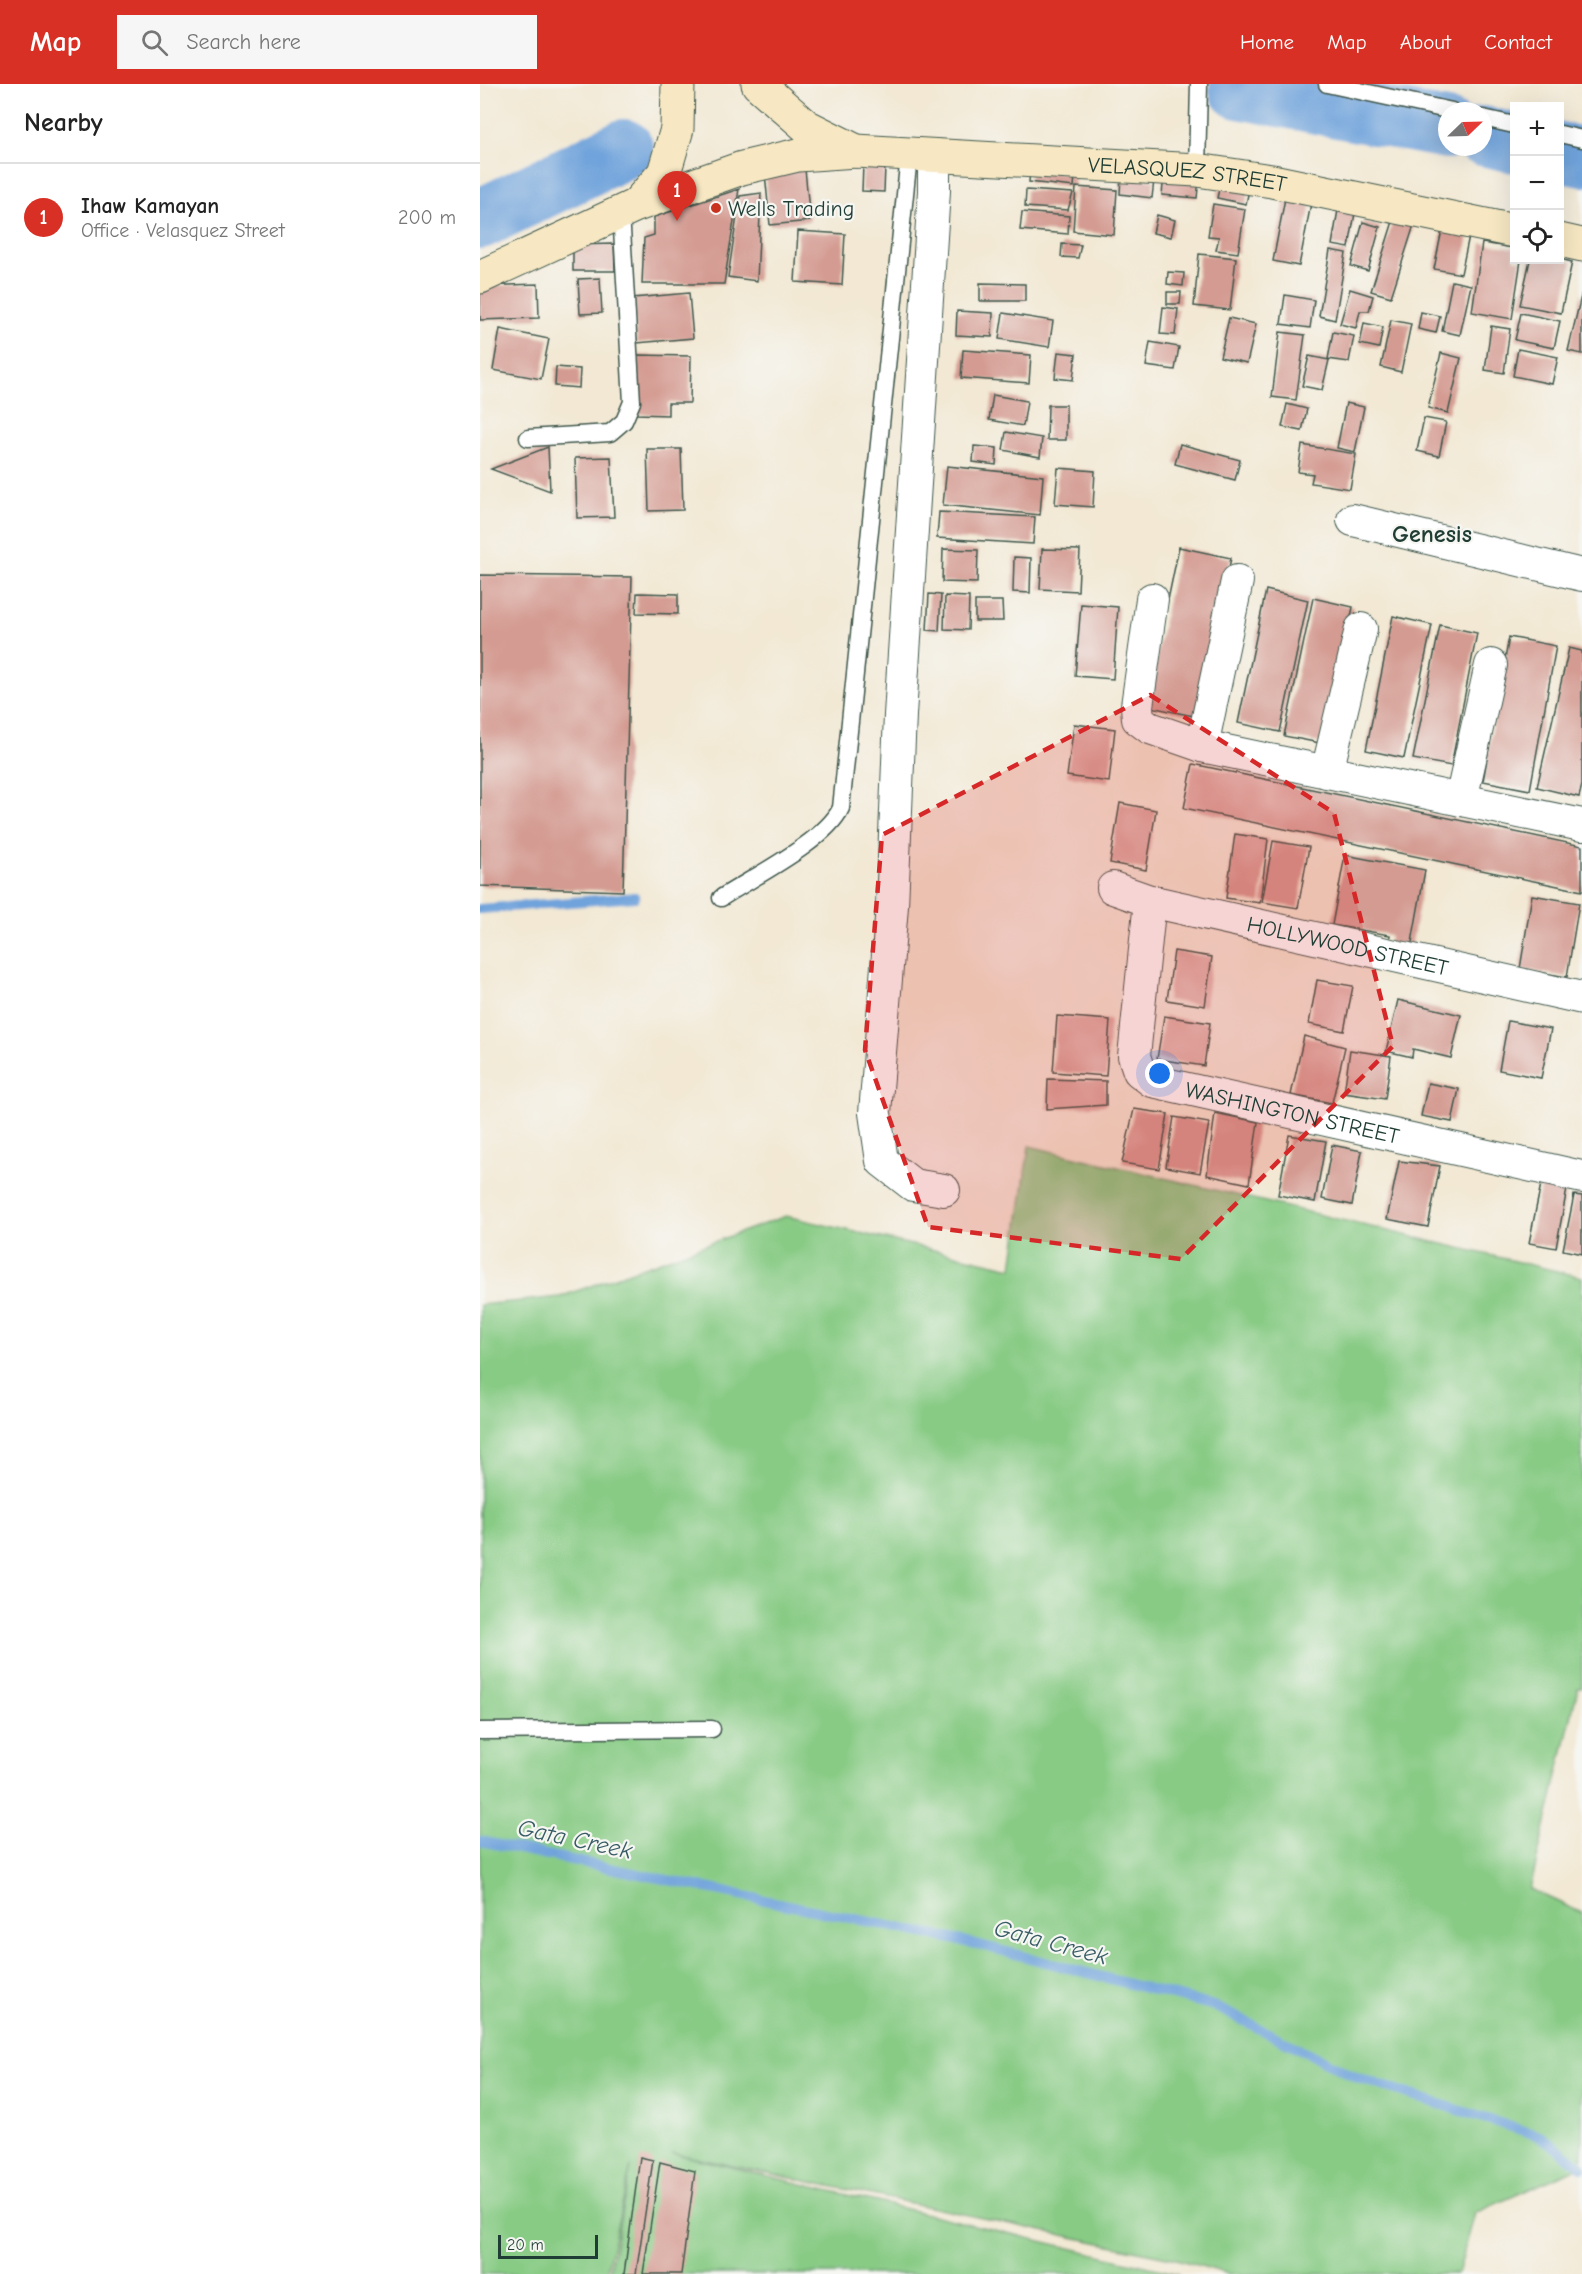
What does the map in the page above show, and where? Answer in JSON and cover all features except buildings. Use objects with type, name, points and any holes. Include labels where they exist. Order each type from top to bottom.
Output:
[{"type":"main road","name":"VELASQUEZ STREET","points":[[628,209],[664,173],[677,129],[678,84]]},
{"type":"main road","name":"VELASQUEZ STREET","points":[[758,84],[806,126],[856,152]]},
{"type":"main road","name":"VELASQUEZ STREET","points":[[480,277],[628,209],[742,168],[798,155],[856,152],[1197,170],[1272,181],[1510,230]]},
{"type":"main road","points":[[1564,241],[1582,245]]},
{"type":"street","points":[[921,157],[934,191],[900,716],[892,906],[875,1113],[882,1161],[913,1185],[944,1190]]},
{"type":"street","points":[[1353,520],[1582,575]]},
{"type":"street","points":[[1202,746],[1236,581]]},
{"type":"street","points":[[1152,599],[1137,706],[1138,719],[1150,728],[1202,746],[1461,800],[1582,822]]},
{"type":"street","points":[[1327,772],[1361,629]]},
{"type":"street","points":[[1461,800],[1491,664]]},
{"type":"street","name":"HOLLYWOOD STREET","points":[[1113,888],[1150,901],[1582,998]]},
{"type":"street","name":"WASHINGTON STREET","points":[[1150,901],[1134,1056],[1139,1071],[1152,1081],[1582,1177]]},
{"type":"lane","points":[[1197,170],[1199,84]]},
{"type":"lane","points":[[1327,84],[1438,108]]},
{"type":"lane","points":[[1492,120],[1510,124]]},
{"type":"lane","points":[[1564,135],[1582,139]]},
{"type":"lane","points":[[721,898],[808,843],[836,819],[841,807],[921,157]]},
{"type":"lane","points":[[528,438],[610,433],[624,420],[632,402],[628,209]]},
{"type":"lane","points":[[480,1731],[712,1729]]},
{"type":"highlighted area","points":[[1150,695],[1334,813],[1393,1046],[1181,1259],[928,1227],[865,1050],[882,835]]},
{"type":"green space","points":[[1029,1146],[1582,1277],[1582,1688],[1578,1688],[1530,1889],[1582,1913],[1582,2166],[1475,2213],[1458,2274],[1229,2274],[1176,2259],[672,2153],[1179,2274],[609,2274],[631,2166],[606,2274],[480,2274],[480,1305],[560,1297],[786,1216],[1012,1268]]},
{"type":"waterway","points":[[1239,89],[1438,127]]},
{"type":"waterway","points":[[1492,138],[1510,142]]},
{"type":"waterway","points":[[480,219],[624,149]]},
{"type":"waterway","points":[[1564,153],[1582,157]]},
{"type":"waterway","points":[[480,909],[635,897]]},
{"type":"waterway","name":"Gata Creek","points":[[480,1841],[976,1944],[1214,2006],[1358,2078],[1540,2136],[1582,2167]]},
{"type":"place","name":"Wells Trading","points":[[716,208]]},
{"type":"place","name":"Ihaw Kamayan","points":[[677,221]]},
{"type":"district","name":"Genesis","points":[[1432,534]]}]
